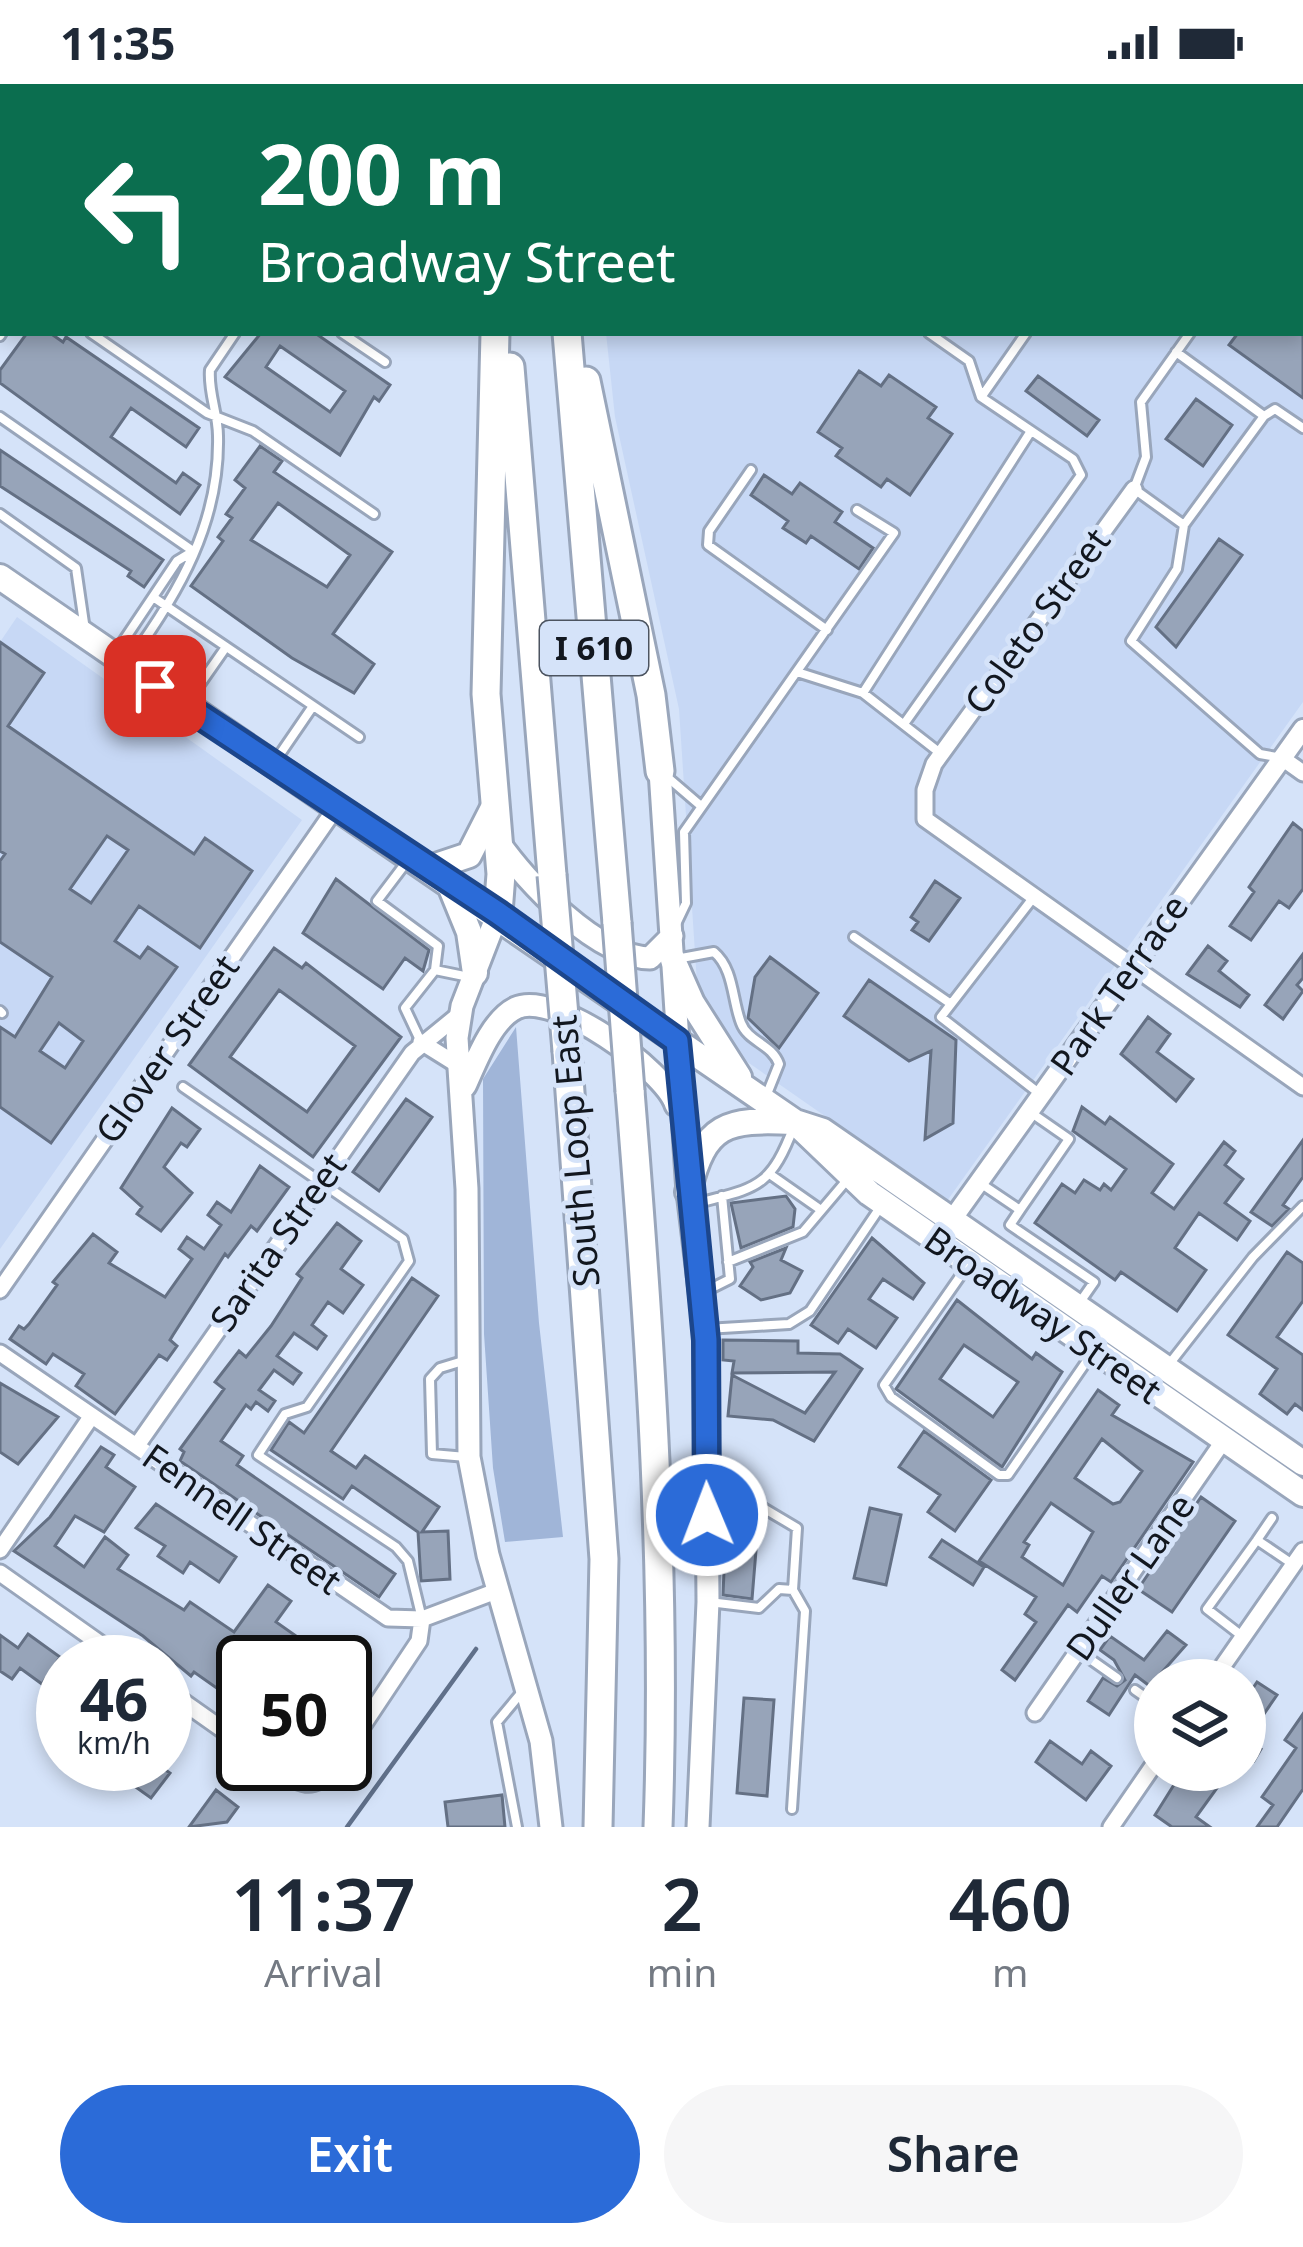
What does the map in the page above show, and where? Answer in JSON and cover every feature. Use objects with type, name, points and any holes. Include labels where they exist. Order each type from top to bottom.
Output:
[{"type":"highway","points":[[496,336],[503,380],[486,694],[498,840],[498,913]]},
{"type":"highway","name":"South Loop East","points":[[506,336],[503,380],[552,875],[604,1559],[598,1827]]},
{"type":"highway","name":"South Loop East","points":[[568,336],[578,373],[660,1477],[663,1691],[658,1827]]},
{"type":"highway","points":[[577,336],[578,373],[652,695],[660,771]]},
{"type":"main road","name":"Broadway Street","points":[[3,584],[335,809],[498,913],[795,1122],[883,1203],[1303,1494]]},
{"type":"main road","points":[[660,771],[683,1128],[704,1329],[708,1602],[698,1827]]},
{"type":"main road","points":[[474,976],[469,932],[428,870],[469,855],[495,804]]},
{"type":"main road","points":[[498,840],[542,897],[631,958],[650,958],[672,942]]},
{"type":"main road","points":[[498,913],[461,1013],[469,1457],[499,1590],[541,1741],[551,1827]]},
{"type":"main road","points":[[672,942],[720,1048],[755,1095]]},
{"type":"main road","points":[[462,1077],[515,1008],[538,1004],[563,1010],[651,1071],[670,1088],[683,1128]]},
{"type":"main road","points":[[689,1199],[697,1153],[730,1124],[795,1122]]},
{"type":"main road","name":"Broadway Street","points":[[795,1122],[823,1131],[1303,1463]]},
{"type":"street","name":"Coleto Street","points":[[941,754],[1134,489]]},
{"type":"street","name":"Park Terrace","points":[[936,1241],[1303,729]]},
{"type":"street","points":[[941,754],[925,790],[925,819],[1303,1087]]},
{"type":"street","points":[[1282,758],[1303,773]]},
{"type":"street","name":"Glover Street","points":[[0,1290],[335,809]]},
{"type":"street","name":"Sarita Street","points":[[138,1444],[421,1042],[461,1013]]},
{"type":"street","points":[[421,1042],[462,1077]]},
{"type":"street","name":"Fennell Street","points":[[0,1353],[138,1444],[354,1598],[388,1618],[422,1619]]},
{"type":"street","points":[[0,1550],[91,1417]]},
{"type":"street","name":"Duller Lane","points":[[1035,1713],[1224,1440]]},
{"type":"street","points":[[1228,1659],[1298,1558]]},
{"type":"street","points":[[0,1573],[88,1635]]},
{"type":"street","points":[[372,1712],[419,1641],[422,1619],[499,1590]]},
{"type":"street","points":[[1111,1827],[1136,1791]]},
{"type":"lane","points":[[96,336],[216,416],[253,431],[374,514]]},
{"type":"lane","points":[[119,662],[168,608],[191,571],[215,482],[216,416],[210,370],[233,336]]},
{"type":"lane","points":[[346,336],[385,362]]},
{"type":"lane","points":[[904,724],[1081,476],[1073,459],[981,397],[969,361],[933,336]]},
{"type":"lane","points":[[981,397],[1024,336]]},
{"type":"lane","points":[[1184,525],[1134,489],[1146,457],[1141,402],[1188,336]]},
{"type":"lane","points":[[1176,352],[1264,416]]},
{"type":"lane","points":[[1282,758],[1260,754],[1131,641],[1177,569],[1184,525],[1264,416],[1275,410],[1303,428]]},
{"type":"lane","points":[[0,417],[193,551]]},
{"type":"lane","points":[[862,693],[1031,431]]},
{"type":"lane","points":[[751,470],[709,531],[708,545],[827,630]]},
{"type":"lane","points":[[755,1095],[779,1064],[775,1053],[742,1027],[718,954],[672,942],[686,903],[684,832],[893,533],[857,510]]},
{"type":"lane","points":[[0,514],[76,568],[86,638]]},
{"type":"lane","points":[[119,662],[177,561],[193,551]]},
{"type":"lane","points":[[153,597],[359,737]]},
{"type":"lane","points":[[184,706],[226,647]]},
{"type":"lane","points":[[797,672],[862,693],[941,754]]},
{"type":"lane","points":[[272,766],[313,706]]},
{"type":"lane","points":[[660,771],[701,806]]},
{"type":"lane","points":[[421,1042],[405,1008],[435,970],[438,946],[377,901],[428,870]]},
{"type":"lane","points":[[1033,898],[940,1017],[1069,1139],[1010,1225],[1094,1282],[1077,1306]]},
{"type":"lane","points":[[854,937],[951,1004]]},
{"type":"lane","points":[[435,970],[474,976]]},
{"type":"lane","points":[[720,1048],[742,1027]]},
{"type":"lane","points":[[183,1087],[403,1239],[409,1261],[307,1407],[285,1414],[258,1455],[396,1546],[408,1562],[422,1619]]},
{"type":"lane","points":[[689,1199],[722,1196],[771,1175],[795,1122]]},
{"type":"lane","points":[[771,1175],[821,1210]]},
{"type":"lane","points":[[728,1262],[803,1232],[850,1177]]},
{"type":"lane","points":[[978,1182],[1020,1210]]},
{"type":"lane","points":[[700,1294],[730,1279],[722,1196]]},
{"type":"lane","points":[[704,1329],[789,1324],[810,1310],[883,1203]]},
{"type":"lane","points":[[1166,1368],[1253,1257],[1285,1230],[1303,1206]]},
{"type":"lane","points":[[969,1264],[884,1385],[891,1397],[999,1475],[1008,1474],[1094,1351]]},
{"type":"lane","points":[[464,1360],[440,1368],[430,1378],[432,1454],[469,1457]]},
{"type":"lane","points":[[738,1493],[797,1528],[794,1590],[805,1611],[792,1809]]},
{"type":"lane","points":[[1244,1636],[1207,1609],[1272,1518]]},
{"type":"lane","points":[[1257,1540],[1298,1558]]},
{"type":"lane","points":[[708,1602],[759,1608],[779,1589],[794,1590]]},
{"type":"lane","points":[[1079,1651],[1117,1678]]},
{"type":"lane","points":[[517,1827],[497,1722],[528,1687]]},
{"type":"shaded area","points":[[606,336],[1303,336],[1303,702],[947,1201],[700,1029],[679,709],[615,417]]},
{"type":"shaded area","points":[[17,617],[302,820],[0,1249],[0,642]]},
{"type":"shaded area","points":[[516,1027],[539,1323],[563,1537],[505,1542],[493,1468],[484,1334],[483,1079]]},
{"type":"building","points":[[25,336],[54,336],[63,342],[66,337],[199,428],[186,447],[131,408],[111,437],[176,483],[183,473],[200,485],[180,514],[0,383],[0,370]]},
{"type":"building","points":[[259,336],[319,336],[390,385],[379,401],[374,397],[340,455],[225,377]],"holes":[[[280,346],[345,391],[330,412],[266,367]]]},
{"type":"building","points":[[1236,336],[1303,336],[1303,398],[1229,345]]},
{"type":"building","points":[[859,371],[881,386],[889,375],[936,407],[928,418],[952,434],[910,495],[887,479],[881,487],[836,456],[842,448],[818,432]]},
{"type":"building","points":[[1038,376],[1099,420],[1087,436],[1026,391]]},
{"type":"building","points":[[1196,399],[1232,425],[1203,466],[1166,439]]},
{"type":"building","points":[[260,446],[282,461],[274,472],[392,552],[333,634],[374,664],[354,693],[292,658],[191,586],[223,541],[218,537],[232,518],[226,514],[245,488],[235,480]],"holes":[[[278,503],[350,555],[327,587],[251,540]]]},
{"type":"building","points":[[0,450],[163,560],[144,587],[128,576],[131,571],[0,486]]},
{"type":"building","points":[[764,475],[792,494],[800,483],[842,512],[835,522],[873,548],[859,569],[811,536],[806,543],[783,528],[788,521],[751,495]]},
{"type":"building","points":[[1219,539],[1242,555],[1176,647],[1156,627]]},
{"type":"building","points":[[0,642],[44,673],[8,726],[194,854],[205,838],[252,871],[200,948],[139,906],[115,941],[140,958],[148,947],[177,967],[51,1143],[0,1107],[0,1027],[15,1037],[52,977],[0,942],[0,861],[5,854],[0,851]],"holes":[[[107,836],[128,850],[91,903],[70,889]],[[59,1023],[83,1041],[65,1068],[40,1051]]]},
{"type":"building","points":[[1293,823],[1303,831],[1303,889],[1289,908],[1279,901],[1251,940],[1230,926],[1254,892],[1249,887]]},
{"type":"building","points":[[336,879],[429,950],[423,971],[405,958],[383,989],[303,933]]},
{"type":"building","points":[[935,881],[960,898],[929,941],[912,930],[918,922],[911,917]]},
{"type":"building","points":[[1208,946],[1227,961],[1219,971],[1249,995],[1240,1007],[1187,974]]},
{"type":"building","points":[[274,948],[302,968],[306,963],[401,1037],[313,1157],[189,1065]],"holes":[[[279,990],[355,1046],[307,1112],[230,1057]]]},
{"type":"building","points":[[1303,954],[1303,978],[1297,985],[1303,991],[1283,1019],[1265,1005]]},
{"type":"building","points":[[770,957],[818,993],[779,1048],[748,1018],[755,977]]},
{"type":"building","points":[[869,980],[956,1040],[953,1123],[925,1139],[931,1051],[909,1061],[844,1016]]},
{"type":"building","points":[[1148,1017],[1170,1034],[1157,1052],[1193,1079],[1176,1101],[1121,1054]]},
{"type":"building","points":[[406,1099],[432,1117],[379,1191],[353,1172]]},
{"type":"building","points":[[1082,1107],[1105,1124],[1110,1117],[1173,1164],[1152,1193],[1174,1209],[1224,1142],[1235,1151],[1225,1165],[1243,1179],[1225,1203],[1250,1221],[1237,1240],[1199,1213],[1175,1248],[1206,1270],[1177,1311],[1121,1272],[1115,1280],[1035,1223],[1062,1184],[1075,1193],[1084,1180],[1100,1190],[1104,1184],[1111,1190],[1126,1169],[1073,1131]]},
{"type":"building","points":[[172,1108],[200,1129],[187,1147],[181,1143],[164,1167],[192,1193],[161,1231],[137,1214],[142,1207],[121,1188]]},
{"type":"building","points":[[1303,1140],[1303,1177],[1283,1205],[1289,1209],[1272,1226],[1251,1212]]},
{"type":"building","points":[[260,1166],[289,1187],[257,1231],[251,1226],[228,1257],[225,1254],[170,1340],[177,1346],[167,1360],[159,1355],[115,1414],[76,1386],[84,1374],[53,1354],[46,1364],[10,1339],[19,1326],[24,1329],[29,1324],[57,1285],[53,1282],[93,1234],[117,1252],[109,1263],[165,1297],[192,1259],[179,1249],[187,1237],[204,1249],[221,1225],[208,1215],[217,1202],[231,1212]]},
{"type":"building","points":[[786,1196],[795,1209],[793,1227],[741,1248],[731,1203]]},
{"type":"building","points":[[337,1223],[361,1241],[341,1269],[363,1285],[343,1313],[328,1302],[312,1325],[326,1336],[317,1349],[294,1333],[277,1356],[301,1373],[293,1384],[274,1370],[259,1390],[275,1401],[268,1411],[256,1402],[251,1409],[246,1405],[221,1441],[243,1456],[237,1465],[395,1574],[379,1597],[180,1461],[184,1452],[180,1449],[224,1389],[215,1382],[239,1351],[246,1357],[271,1326],[302,1278],[297,1274]]},
{"type":"building","points":[[872,1238],[924,1283],[913,1299],[883,1279],[869,1299],[897,1318],[876,1348],[848,1329],[838,1343],[811,1325]]},
{"type":"building","points":[[786,1248],[781,1260],[802,1271],[790,1293],[761,1300],[740,1286],[753,1267],[750,1262]]},
{"type":"building","points":[[1287,1252],[1303,1263],[1303,1301],[1277,1337],[1303,1355],[1303,1410],[1295,1404],[1287,1414],[1260,1394],[1277,1369],[1228,1335]]},
{"type":"building","points":[[412,1278],[438,1296],[331,1451],[356,1468],[365,1456],[439,1507],[422,1532],[448,1531],[450,1579],[421,1581],[418,1532],[352,1486],[343,1499],[271,1450],[289,1422],[304,1433]]},
{"type":"building","points":[[957,1300],[1032,1359],[1036,1353],[1062,1372],[1002,1467],[896,1389]],"holes":[[[964,1345],[1018,1382],[993,1417],[940,1379]]]},
{"type":"building","points":[[723,1340],[798,1341],[798,1353],[840,1354],[862,1369],[814,1441],[773,1420],[728,1416],[732,1375],[805,1413],[835,1372],[732,1373],[734,1361],[723,1360]]},
{"type":"building","points":[[0,1383],[58,1417],[18,1464],[0,1452]]},
{"type":"building","points":[[1098,1390],[1119,1405],[1112,1415],[1193,1462],[1111,1582],[1102,1576],[1077,1612],[1068,1605],[1015,1680],[1002,1670],[1036,1622],[1025,1614],[1036,1597],[979,1561]],"holes":[[[1102,1439],[1142,1471],[1120,1502],[1113,1504],[1075,1478]],[[1051,1503],[1093,1532],[1063,1585],[1022,1557],[1029,1545],[1024,1542]]]},
{"type":"building","points":[[924,1431],[991,1480],[955,1531],[928,1512],[940,1495],[899,1467]]},
{"type":"building","points":[[101,1447],[114,1455],[106,1467],[135,1487],[104,1532],[75,1516],[55,1546],[84,1567],[105,1537],[128,1555],[118,1569],[184,1610],[190,1602],[234,1632],[268,1585],[291,1601],[276,1622],[295,1635],[216,1635],[216,1688],[192,1675],[192,1635],[141,1635],[14,1551],[50,1517]]},
{"type":"building","points":[[1201,1497],[1235,1521],[1172,1612],[1138,1589]]},
{"type":"building","points":[[156,1504],[236,1557],[219,1582],[190,1562],[183,1573],[158,1556],[165,1546],[136,1528]]},
{"type":"building","points":[[870,1508],[901,1515],[886,1585],[854,1578]]},
{"type":"building","points":[[726,1523],[758,1526],[752,1599],[723,1595]]},
{"type":"building","points":[[942,1540],[984,1567],[973,1585],[930,1557]]},
{"type":"building","points":[[1167,1631],[1186,1645],[1174,1659],[1145,1659]]},
{"type":"building","points":[[28,1634],[36,1640],[36,1680],[20,1668],[12,1679],[0,1671],[0,1635],[18,1648]]},
{"type":"building","points":[[1110,1636],[1143,1659],[1134,1659],[1134,1677],[1109,1715],[1088,1701],[1103,1678],[1117,1686],[1125,1680],[1114,1660],[1100,1650]]},
{"type":"building","points":[[1266,1688],[1277,1695],[1266,1711]]},
{"type":"building","points":[[744,1698],[774,1700],[767,1796],[737,1793]]},
{"type":"building","points":[[1303,1714],[1303,1789],[1277,1827],[1257,1827],[1273,1805],[1262,1797],[1296,1748],[1285,1740]]},
{"type":"building","points":[[1050,1741],[1082,1764],[1091,1751],[1111,1766],[1086,1800],[1036,1762]]},
{"type":"building","points":[[216,1790],[238,1807],[227,1822],[189,1827]]},
{"type":"building","points":[[1170,1791],[1215,1791],[1196,1817],[1210,1827],[1172,1827],[1155,1815]]},
{"type":"building","points":[[502,1795],[505,1827],[448,1827],[445,1802]]},
{"type":"waterway","points":[[347,1827],[476,1649]]},
{"type":"route","points":[[155,686],[498,913],[677,1041],[688,1192],[706,1340],[707,1515]]}]
